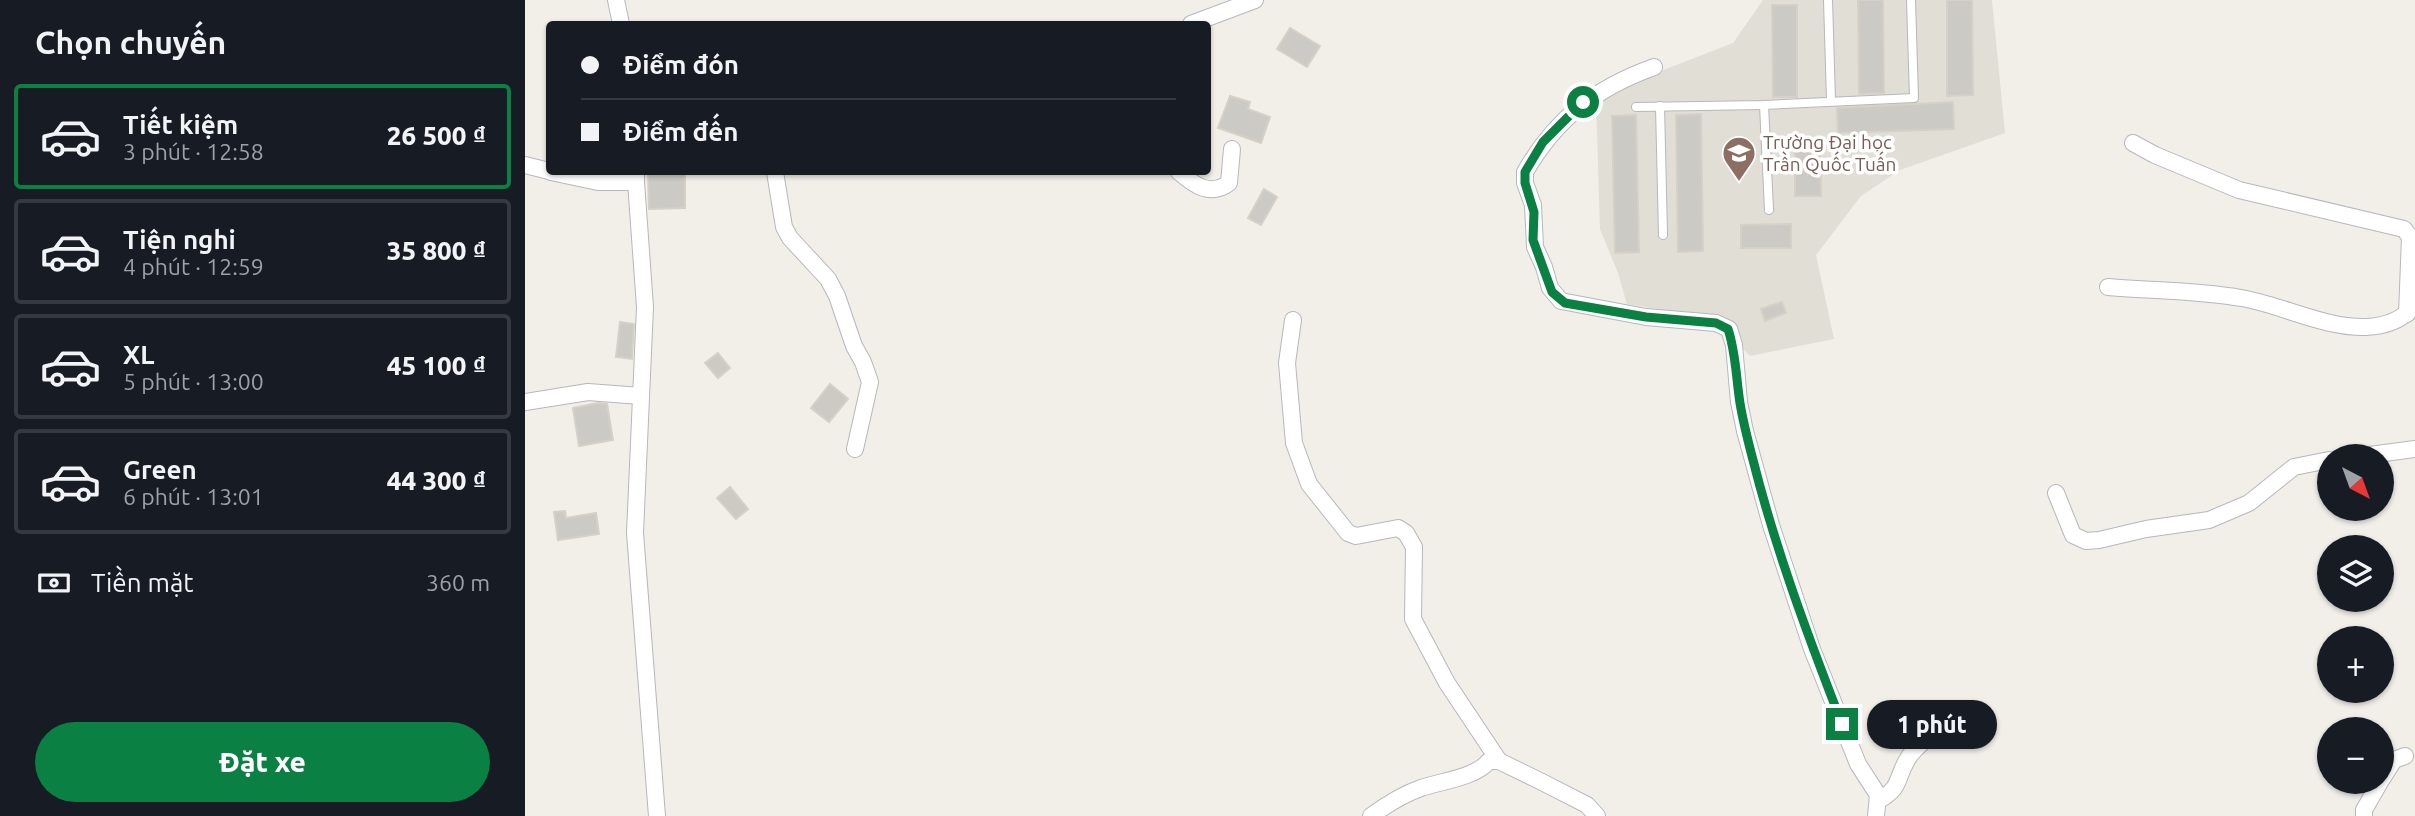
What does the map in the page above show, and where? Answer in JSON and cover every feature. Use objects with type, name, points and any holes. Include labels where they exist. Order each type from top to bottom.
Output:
[{"type":"street","points":[[617,0],[620,21]]},
{"type":"street","points":[[1199,21],[1255,0]]},
{"type":"street","points":[[1654,67],[1622,78],[1583,102],[1543,142],[1524,177],[1533,205],[1535,247],[1550,288],[1565,303],[1646,317],[1716,323],[1728,329],[1734,345],[1739,402],[1745,430],[1792,592],[1858,764],[1875,789],[1878,808]]},
{"type":"street","points":[[2108,287],[2164,289],[2239,298],[2321,320],[2361,327],[2387,324],[2411,309],[2410,237],[2404,229],[2239,190],[2133,143]]},
{"type":"street","points":[[1183,175],[1199,187],[1223,187],[1229,183],[1232,149]]},
{"type":"street","points":[[525,165],[546,170]]},
{"type":"street","points":[[566,175],[599,183],[636,177],[645,307],[635,533],[657,816]]},
{"type":"street","points":[[775,175],[784,227],[790,238],[828,279],[837,296],[854,346],[869,374],[870,382],[855,449]]},
{"type":"street","points":[[1293,320],[1287,363],[1294,443],[1309,484],[1348,533],[1356,536],[1398,528],[1406,533],[1414,547],[1413,619],[1447,683],[1499,761]]},
{"type":"street","points":[[525,402],[588,392],[641,396]]},
{"type":"street","points":[[2394,452],[2415,449]]},
{"type":"street","points":[[2056,493],[2073,535],[2086,541],[2099,540],[2146,529],[2209,520],[2249,503],[2294,467],[2317,462]]},
{"type":"street","points":[[1878,808],[1896,787],[1907,759],[1943,725],[1953,720]]},
{"type":"street","points":[[2394,760],[2405,756]]},
{"type":"street","points":[[1371,816],[1422,788],[1454,779],[1489,761],[1499,761],[1587,805],[1597,816]]},
{"type":"street","points":[[2364,816],[2364,810],[2373,794]]},
{"type":"lane","points":[[1828,0],[1831,101]]},
{"type":"lane","points":[[1636,107],[1765,105],[1915,98],[1911,0]]},
{"type":"lane","points":[[1765,105],[1769,210]]},
{"type":"lane","points":[[1660,107],[1663,235]]},
{"type":"shaded area","name":"Trường Đại học Trần Quốc Tuấn","points":[[1763,0],[1992,0],[2005,133],[1900,170],[1861,196],[1816,255],[1834,339],[1750,356],[1713,318],[1627,304],[1600,229],[1596,99],[1733,43]]},
{"type":"building","points":[[1858,0],[1883,0],[1884,93],[1859,94]]},
{"type":"building","points":[[1947,0],[1972,0],[1973,95],[1947,96]]},
{"type":"building","points":[[1772,5],[1797,5],[1797,97],[1773,97]]},
{"type":"building","points":[[1290,28],[1320,46],[1307,67],[1277,49]]},
{"type":"building","points":[[1230,96],[1250,102],[1248,109],[1270,117],[1261,143],[1218,128]]},
{"type":"building","points":[[1953,102],[1954,129],[1838,133],[1837,108]]},
{"type":"building","points":[[1701,114],[1703,251],[1678,252],[1676,115]]},
{"type":"building","points":[[1636,115],[1639,252],[1615,253],[1612,116]]},
{"type":"building","points":[[1820,144],[1821,196],[1795,196],[1795,145]]},
{"type":"building","points":[[648,175],[685,175],[685,208],[649,209]]},
{"type":"building","points":[[1264,189],[1277,197],[1261,225],[1248,218]]},
{"type":"building","points":[[1791,224],[1791,248],[1741,248],[1741,225]]},
{"type":"building","points":[[1782,302],[1786,313],[1765,321],[1761,309]]},
{"type":"building","points":[[620,322],[634,324],[632,359],[616,357]]},
{"type":"building","points":[[718,353],[730,368],[718,378],[705,363]]},
{"type":"building","points":[[830,384],[848,399],[829,422],[811,408]]},
{"type":"building","points":[[607,404],[613,440],[579,446],[573,408]]},
{"type":"building","points":[[730,487],[748,509],[736,519],[717,498]]},
{"type":"building","points":[[565,511],[566,518],[596,513],[599,534],[558,540],[554,512]]},
{"type":"place","name":"Trường Đại học Trần Quốc Tuấn","points":[[1739,183]]},
{"type":"route","points":[[1583,102],[1543,142],[1524,177],[1534,212],[1533,240],[1550,288],[1556,297],[1565,303],[1667,320],[1716,323],[1728,329],[1734,345],[1739,402],[1745,430],[1771,525],[1801,619],[1842,724]]}]
